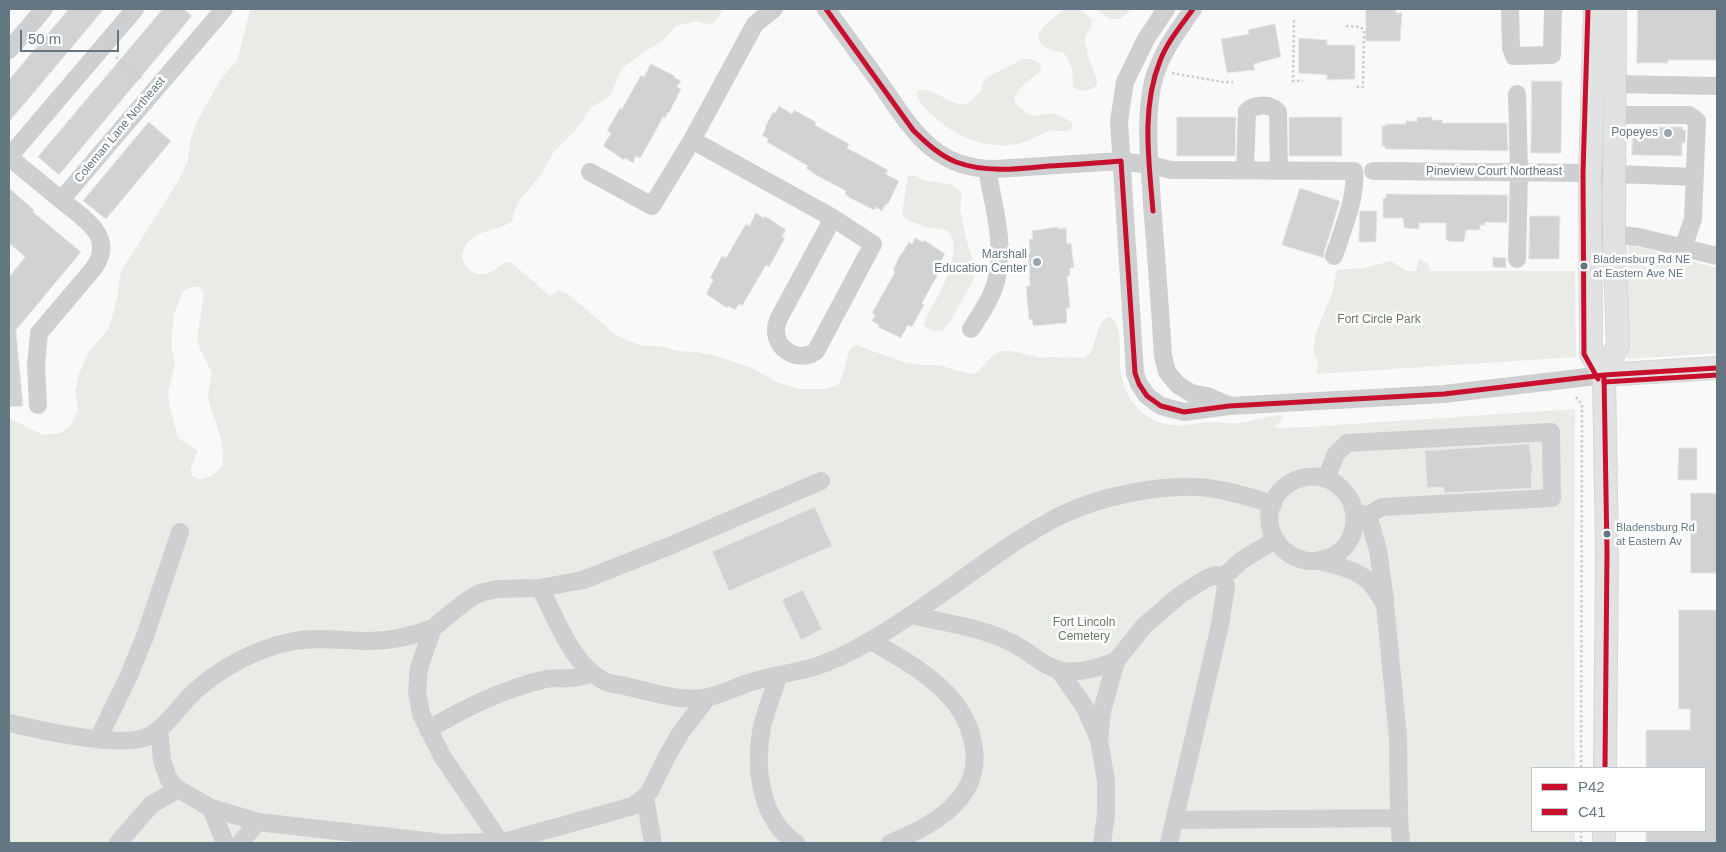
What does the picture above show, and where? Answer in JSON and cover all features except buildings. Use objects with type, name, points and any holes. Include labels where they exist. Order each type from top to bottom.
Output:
[{"type":"main road","points":[[1595,9],[1590,173],[1591,354],[1604,375]]},
{"type":"main road","points":[[1604,767],[1607,552],[1604,375],[1618,346],[1614,234],[1615,9]]},
{"type":"main road","points":[[1593,84],[1615,84]]},
{"type":"main road","points":[[1604,375],[1717,368]]},
{"type":"street","points":[[9,50],[44,9]]},
{"type":"street","points":[[38,406],[36,365],[39,333],[99,261],[102,252],[102,242],[93,227],[9,157],[135,9]]},
{"type":"street","name":"Coleman Lane Northeast","points":[[61,200],[224,9]]},
{"type":"street","points":[[590,172],[652,206],[692,140],[755,24],[774,9]]},
{"type":"street","points":[[826,9],[918,136],[945,157],[964,165],[987,169],[1121,161],[1171,170],[1354,171],[1353,194],[1334,256]]},
{"type":"street","points":[[1166,9],[1146,39],[1125,82],[1119,121],[1134,373],[1147,396],[1161,406],[1184,412],[1229,406],[1444,394],[1604,375]]},
{"type":"street","points":[[1194,9],[1168,44],[1160,62],[1153,82],[1149,119],[1150,165],[1163,356],[1167,372],[1178,385],[1191,393],[1207,396],[1229,406]]},
{"type":"street","points":[[1510,9],[1511,48],[1514,56],[1552,55],[1553,9]]},
{"type":"street","points":[[1615,84],[1717,86]]},
{"type":"street","points":[[1517,94],[1519,172],[1517,259]]},
{"type":"street","points":[[1245,170],[1247,111],[1253,106],[1266,106],[1274,107],[1279,116],[1278,171]]},
{"type":"street","points":[[1615,115],[1689,115],[1697,121],[1693,219],[1683,248]]},
{"type":"street","points":[[692,140],[833,218],[874,244],[816,351],[802,357],[784,349],[775,331],[778,318],[833,218]]},
{"type":"street","points":[[971,329],[991,296],[997,278],[1000,253],[987,169]]},
{"type":"street","name":"Pineview Court Northeast","points":[[1373,171],[1590,173],[1695,177]]},
{"type":"street","points":[[1591,232],[1639,237],[1717,256]]},
{"type":"street","points":[[1317,561],[1338,553],[1346,544],[1361,514],[1382,507],[1552,498],[1551,432],[1347,443],[1336,454],[1326,478]]},
{"type":"street","points":[[1385,605],[1374,587],[1364,578],[1343,568],[1317,561],[1300,559],[1291,555],[1275,540],[1270,516],[1278,493],[1286,485],[1296,479],[1315,476],[1326,478],[1338,485],[1361,514],[1378,550],[1385,605],[1398,737],[1401,843]]},
{"type":"street","points":[[9,723],[98,739],[127,740],[146,737],[159,730],[209,680],[231,665],[253,654],[295,641],[331,639],[387,640],[415,635],[433,628],[466,601],[480,593],[496,589],[540,588],[583,580],[672,545],[820,481]]},
{"type":"street","points":[[540,588],[577,659],[592,674],[608,683],[663,695],[682,698],[708,697],[755,680],[814,667],[841,657],[871,641],[1052,520],[1102,499],[1166,487],[1196,487],[1228,492],[1273,504]]},
{"type":"street","points":[[98,739],[128,678],[145,636],[180,532]]},
{"type":"street","points":[[1222,578],[1242,560],[1275,540]]},
{"type":"street","points":[[1102,843],[1106,815],[1106,781],[1100,740],[1102,711],[1116,660],[1144,626],[1180,595],[1206,578],[1216,575],[1222,578],[1226,586],[1220,625],[1169,843]]},
{"type":"street","points":[[910,615],[954,623],[995,636],[1014,644],[1050,667],[1062,671],[1090,670],[1116,660]]},
{"type":"street","points":[[433,628],[419,668],[417,691],[420,714],[442,756],[500,843]]},
{"type":"street","points":[[871,641],[899,656],[926,676],[954,702],[966,719],[973,740],[975,758],[974,773],[965,790],[949,811],[924,828],[890,843]]},
{"type":"street","points":[[1058,669],[1084,706],[1100,740]]},
{"type":"street","points":[[428,730],[470,705],[518,688],[553,677],[568,678],[592,674]]},
{"type":"street","points":[[779,675],[762,727],[759,756],[760,779],[765,802],[775,824],[788,838],[796,843]]},
{"type":"street","points":[[159,730],[162,761],[169,780],[178,789],[211,808],[258,822],[444,843],[500,843],[633,806],[645,797],[650,790],[681,732],[708,697]]},
{"type":"street","points":[[118,843],[151,804],[178,789]]},
{"type":"street","points":[[645,797],[653,843]]},
{"type":"street","points":[[211,808],[225,843]]},
{"type":"street","points":[[1175,820],[1399,818]]},
{"type":"street","points":[[240,843],[258,822]]},
{"type":"path","points":[[1294,20],[1293,81],[1303,81]]},
{"type":"path","points":[[1346,26],[1360,27],[1364,30],[1362,87],[1355,87]]},
{"type":"path","points":[[116,56],[148,84]]},
{"type":"path","points":[[1168,72],[1223,82],[1233,82]]},
{"type":"path","points":[[1576,397],[1582,405],[1581,767]]},
{"type":"green space","name":"Fort Lincoln Cemetery","points":[[251,9],[723,9],[714,23],[708,24],[696,21],[676,26],[664,39],[622,69],[612,93],[591,108],[576,130],[553,153],[541,175],[521,198],[515,209],[512,221],[473,237],[468,242],[462,256],[464,263],[469,269],[479,274],[491,272],[507,262],[511,262],[550,296],[559,291],[568,294],[616,335],[628,341],[640,345],[716,356],[750,367],[777,382],[799,389],[824,389],[836,386],[840,382],[849,352],[856,345],[906,363],[939,365],[969,374],[978,372],[992,356],[1000,351],[1011,351],[1041,358],[1085,358],[1092,348],[1100,325],[1108,317],[1112,318],[1118,330],[1121,374],[1127,393],[1145,414],[1162,423],[1171,425],[1214,422],[1240,423],[1281,415],[1283,417],[1282,420],[1273,428],[1307,427],[1575,409],[1575,767],[1531,767],[1531,832],[1575,832],[1575,843],[9,843],[9,420],[11,419],[43,435],[61,433],[71,425],[78,410],[75,391],[79,374],[88,353],[109,328],[117,299],[121,271],[177,183],[188,161],[190,142],[196,123],[222,77],[237,61]],"holes":[[[193,287],[199,287],[203,290],[204,295],[197,339],[212,373],[208,394],[223,447],[223,461],[221,467],[211,476],[199,479],[192,475],[191,469],[198,451],[178,438],[168,392],[175,364],[171,345],[174,314],[182,293]]]},
{"type":"green space","points":[[1065,9],[1079,9],[1092,19],[1092,24],[1085,40],[1087,53],[1097,80],[1097,85],[1092,89],[1079,91],[1073,87],[1072,68],[1064,53],[1045,47],[1039,40],[1043,27]]},
{"type":"green space","points":[[1095,9],[1132,9],[1120,19],[1110,19]]},
{"type":"green space","points":[[1023,59],[1033,60],[1041,65],[1040,71],[1021,87],[1014,98],[1016,104],[1033,116],[1053,113],[1072,122],[1072,129],[1067,131],[1050,131],[1013,145],[988,144],[964,137],[953,131],[928,111],[917,96],[917,92],[927,90],[952,102],[966,104],[980,93],[983,82],[988,77]]},
{"type":"green space","points":[[914,175],[924,180],[952,185],[960,191],[962,196],[960,209],[974,265],[974,279],[950,322],[942,331],[934,331],[924,326],[925,320],[948,275],[954,251],[952,240],[947,230],[930,228],[906,220],[902,213],[908,176]]},
{"type":"green space","points":[[1628,244],[1717,268],[1717,353],[1627,359]]},
{"type":"green space","name":"Fort Circle Park","points":[[1419,259],[1428,264],[1431,271],[1575,271],[1576,357],[1316,374],[1318,362],[1314,347],[1315,338],[1332,294],[1337,270],[1364,268],[1391,261],[1406,271],[1416,271]]},
{"type":"transit line","name":"P42","points":[[826,9],[913,130],[944,156],[956,162],[990,169],[1121,161]]},
{"type":"transit line","name":"P42","points":[[1153,211],[1148,135],[1150,97],[1154,79],[1166,47],[1193,9]]},
{"type":"transit line","name":"C41","points":[[1588,9],[1583,173],[1584,354],[1598,379]]},
{"type":"transit line","name":"P42","points":[[1121,161],[1135,373],[1139,384],[1147,396],[1161,406],[1184,412],[1229,406],[1444,394],[1604,375],[1717,368]]},
{"type":"transit line","name":"P42","points":[[1604,375],[1607,552],[1605,767]]},
{"type":"transit line","name":"C41","points":[[1604,382],[1717,375]]},
{"type":"place","name":"Popeyes","points":[[1668,133]]},
{"type":"place","name":"Marshall Education Center","points":[[1037,262]]},
{"type":"place","name":"Bladensburg Rd NE at Eastern Ave NE","points":[[1584,266]]},
{"type":"place","name":"Bladensburg Rd at Eastern Av","points":[[1607,534]]}]
